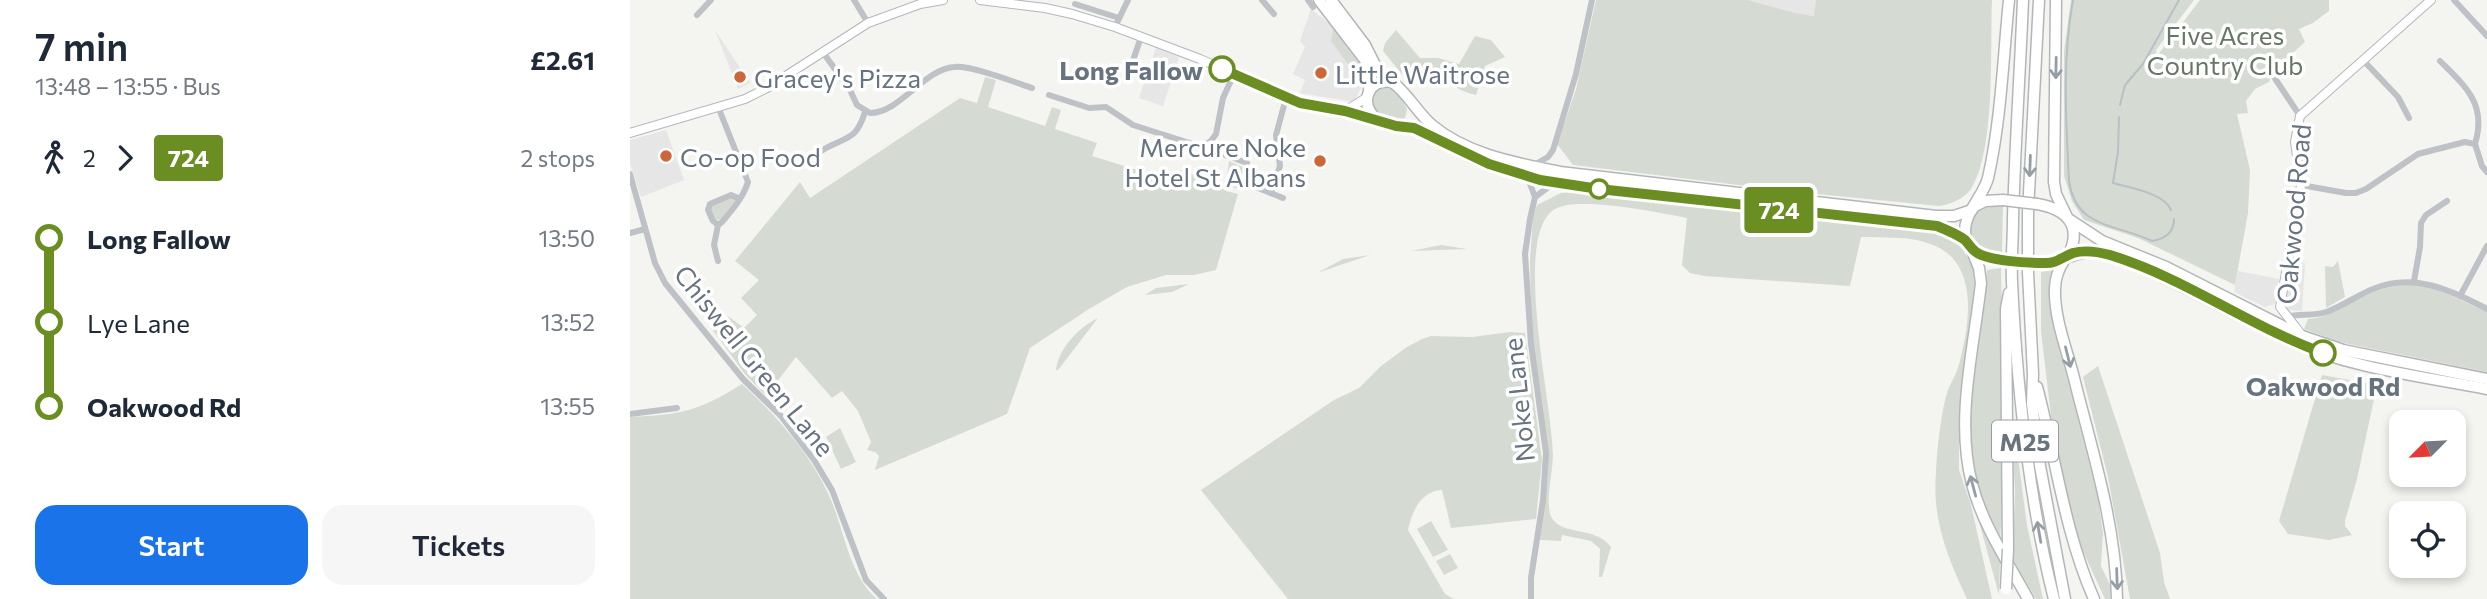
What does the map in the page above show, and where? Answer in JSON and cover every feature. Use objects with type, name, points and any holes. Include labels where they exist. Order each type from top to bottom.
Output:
[{"type":"highway","points":[[1331,0],[1366,45],[1377,69],[1396,85],[1434,127],[1455,141],[1555,183],[1937,226],[1981,255],[2001,259],[2053,263],[2081,252],[2099,253],[2140,266],[2288,341],[2334,357],[2487,389]]},
{"type":"highway","points":[[1969,245],[1965,227],[1984,189],[1993,150],[2009,0]]},
{"type":"highway","name":"M25","points":[[2024,0],[2014,180],[2012,281],[2019,384],[2029,470],[2044,559],[2054,599]]},
{"type":"highway","name":"M25","points":[[2039,0],[2028,212],[2028,272],[2034,374],[2032,404],[2040,466],[2065,599]]},
{"type":"highway","points":[[2056,0],[2054,182],[2056,194],[2069,218],[2073,237],[2066,257]]},
{"type":"highway","points":[[1316,4],[1365,60],[1369,72],[1369,109],[1377,119],[1387,124],[1414,128],[1489,164],[1530,171],[1560,172],[1936,216],[1954,216],[1985,201],[2037,204],[2056,209],[2093,236],[2166,267],[2302,336],[2343,350],[2487,379]]},
{"type":"highway","points":[[1368,94],[1378,82],[1388,80]]},
{"type":"highway","points":[[1402,126],[1409,118],[1412,105]]},
{"type":"highway","name":"M25","points":[[1969,245],[1979,268],[1981,283],[1966,406],[1966,454],[1979,506],[1994,540],[2028,599]]},
{"type":"highway","name":"M25","points":[[2066,257],[2055,284],[2059,319],[2105,503],[2117,569],[2117,599]]},
{"type":"highway","points":[[2006,594],[2006,309],[2012,281]]},
{"type":"highway","points":[[2034,374],[2064,510],[2094,599]]},
{"type":"main road","points":[[630,133],[719,109],[767,88],[868,23],[920,4],[943,0]]},
{"type":"main road","points":[[980,0],[1072,14],[1141,37],[1286,98],[1377,119]]},
{"type":"main road","name":"Oakwood Road","points":[[2283,314],[2280,304],[2301,185],[2295,142],[2300,116],[2431,0]]},
{"type":"main road","points":[[1345,111],[1368,94]]},
{"type":"main road","points":[[2262,317],[2283,314],[2302,336]]},
{"type":"street","points":[[697,15],[711,0]]},
{"type":"street","points":[[854,0],[868,23]]},
{"type":"street","points":[[1115,27],[1128,0]]},
{"type":"street","points":[[1262,0],[1274,14]]},
{"type":"street","points":[[1308,0],[1316,4]]},
{"type":"street","points":[[1560,172],[1553,161],[1553,150],[1576,74],[1592,0]]},
{"type":"street","points":[[2454,0],[2487,36]]},
{"type":"street","points":[[1072,14],[1076,2],[1119,18]]},
{"type":"street","points":[[1129,72],[1141,37]]},
{"type":"street","points":[[822,51],[850,90],[857,105],[865,112],[882,111],[949,67],[965,68],[1032,88]]},
{"type":"street","points":[[2362,60],[2398,97],[2409,117]]},
{"type":"street","points":[[2440,61],[2472,93],[2480,128],[2475,144],[2482,166],[2487,172]]},
{"type":"street","points":[[1049,95],[1085,107],[1106,107],[1133,125],[1191,144],[1202,145],[1210,142],[1216,134],[1222,103],[1234,74]]},
{"type":"street","points":[[2274,77],[2300,116]]},
{"type":"street","points":[[1271,193],[1280,166],[1276,128],[1286,98]]},
{"type":"street","points":[[718,261],[714,245],[718,225],[748,185],[748,177],[719,109]]},
{"type":"street","points":[[806,162],[828,147],[851,137],[860,127],[865,112]]},
{"type":"street","points":[[1210,142],[1220,153],[1247,163]]},
{"type":"street","points":[[2301,185],[2356,193],[2418,154],[2465,142],[2475,144]]},
{"type":"street","points":[[1553,150],[1530,171],[1535,197],[1555,183]]},
{"type":"street","name":"Chiswell Green Lane","points":[[630,174],[655,263],[671,292],[743,379],[781,416],[825,478],[839,506],[862,572],[870,586],[884,599]]},
{"type":"street","points":[[1258,188],[1283,198]]},
{"type":"street","points":[[718,225],[709,212],[710,204],[731,195],[740,199]]},
{"type":"street","name":"Noke Lane","points":[[1531,599],[1531,579],[1546,464],[1527,288],[1527,238],[1535,197]]},
{"type":"street","points":[[2414,281],[2421,223],[2426,215],[2447,201]]},
{"type":"street","points":[[630,233],[645,229]]},
{"type":"street","points":[[2460,296],[2487,246]]},
{"type":"street","points":[[2283,314],[2322,313],[2383,285],[2414,281],[2444,288],[2487,309]]},
{"type":"street","points":[[630,414],[677,408]]},
{"type":"shaded area","points":[[1748,0],[1816,0],[1815,16],[1796,13]]},
{"type":"shaded area","points":[[1311,9],[1337,30],[1361,64],[1364,82],[1354,102],[1300,93],[1305,80],[1293,74],[1305,47],[1300,41]]},
{"type":"shaded area","points":[[715,30],[750,83],[738,89]]},
{"type":"shaded area","points":[[1156,48],[1179,57],[1163,106],[1139,98]]},
{"type":"shaded area","points":[[666,130],[684,180],[641,197],[630,163],[630,140]]},
{"type":"shaded area","points":[[2292,260],[2305,263],[2302,311],[2288,310],[2285,306]]},
{"type":"shaded area","points":[[2238,271],[2279,279],[2275,304],[2265,307],[2234,292]]},
{"type":"green space","points":[[1596,0],[1748,0],[1814,16],[1816,0],[1992,0],[1988,125],[1985,150],[1971,189],[1957,200],[1939,206],[1573,165],[1557,144],[1576,89]]},
{"type":"green space","name":"Five Acres Country Club","points":[[2071,0],[2194,0],[2156,50],[2157,56],[2200,0],[2329,0],[2329,11],[2299,29],[2305,42],[2274,70],[2269,82],[2255,89],[2246,101],[2248,113],[2237,114],[2250,170],[2248,213],[2235,285],[2138,238],[2084,220],[2072,201],[2064,176],[2064,51]]},
{"type":"green space","points":[[1333,29],[1361,66],[1348,64],[1331,41]]},
{"type":"green space","points":[[1396,30],[1420,58],[1438,58],[1459,64],[1475,36],[1491,40],[1505,57],[1485,66],[1476,95],[1432,74],[1420,78],[1405,78],[1383,51],[1385,43]]},
{"type":"green space","points":[[985,77],[996,80],[988,107],[1045,126],[1052,107],[1061,110],[1055,129],[1097,143],[1092,156],[1177,182],[1181,170],[1226,186],[1229,161],[1247,169],[1240,189],[1227,186],[1226,191],[1238,194],[1216,270],[1194,275],[1166,275],[1127,287],[1089,309],[1030,348],[1007,414],[875,470],[879,456],[867,450],[871,442],[858,411],[842,391],[832,398],[796,357],[766,396],[744,373],[712,329],[728,316],[744,328],[757,315],[741,298],[759,280],[735,261],[800,182],[810,198],[960,98],[977,103]]},
{"type":"green space","points":[[1390,86],[1398,93],[1407,109],[1405,118],[1398,122],[1379,113],[1371,103],[1375,88]]},
{"type":"green space","points":[[1579,192],[1595,198],[1615,197],[1937,233],[1962,247],[1973,267],[1975,285],[1970,342],[1959,413],[1959,470],[1971,505],[1992,599],[1967,599],[1947,553],[1936,506],[1941,421],[1947,393],[1958,368],[1963,347],[1968,310],[1967,292],[1963,275],[1955,261],[1942,249],[1909,239],[1861,237],[1850,286],[1704,276],[1690,273],[1682,265],[1687,218],[1597,204],[1563,206],[1552,211],[1541,228],[1536,255],[1535,289],[1553,455],[1550,512],[1557,524],[1597,536],[1611,547],[1602,577],[1599,577],[1600,549],[1591,541],[1562,535],[1561,541],[1540,540],[1546,477],[1531,329],[1530,260],[1533,217],[1537,205],[1561,193]]},
{"type":"green space","points":[[731,196],[736,200],[722,219],[716,220],[710,211],[711,207]]},
{"type":"green space","points":[[2003,203],[2002,253],[1986,250],[1975,244],[1971,239],[1970,225],[1980,208]]},
{"type":"green space","points":[[1441,245],[1467,249],[1411,251]]},
{"type":"green space","points":[[1370,255],[1317,273],[1343,259]]},
{"type":"green space","points":[[2338,261],[2345,297],[2326,308],[2325,266],[2333,267]]},
{"type":"green space","points":[[2001,268],[2005,452],[2000,544],[1976,487],[1969,423],[1987,270]]},
{"type":"green space","points":[[2053,270],[2050,280],[2055,328],[2098,498],[2103,533],[2101,566],[2111,587],[2110,599],[2105,599],[2080,545],[2055,449],[2041,332],[2041,272]]},
{"type":"green space","points":[[2417,283],[2487,312],[2487,372],[2339,342],[2304,329],[2308,319],[2332,313],[2375,292]]},
{"type":"green space","points":[[1189,284],[1172,292],[1145,295],[1156,288]]},
{"type":"green space","points":[[1098,318],[1056,370],[1065,347],[1084,327]]},
{"type":"green space","points":[[1510,332],[1525,333],[1542,460],[1536,519],[1451,528],[1442,490],[1435,491],[1419,503],[1408,530],[1445,594],[1454,599],[1288,599],[1201,490],[1334,400],[1359,388],[1381,366],[1422,339],[1431,336],[1472,337]]},
{"type":"green space","points":[[2098,366],[2160,553],[2164,582],[2170,599],[2130,599],[2108,477],[2083,377]]},
{"type":"green space","points":[[2322,375],[2377,385],[2345,521],[2345,526],[2352,535],[2329,540],[2288,534],[2279,521]]},
{"type":"green space","points":[[742,384],[779,421],[811,463],[834,506],[859,577],[877,599],[630,599],[630,417],[689,410]]},
{"type":"green space","points":[[2011,420],[2027,525],[2043,599],[2036,599],[2013,560],[2015,492]]},
{"type":"green space","points":[[840,428],[856,462],[841,469],[826,437]]},
{"type":"green space","points":[[1978,518],[2000,561],[1999,595]]},
{"type":"green space","points":[[1431,521],[1448,550],[1433,557],[1417,529]]},
{"type":"green space","points":[[1450,554],[1458,568],[1444,575],[1436,561]]},
{"type":"waterway","points":[[2073,0],[2067,45],[2066,90],[2069,181],[2073,197],[2080,208],[2099,222],[2152,241],[2168,235],[2174,219]]},
{"type":"waterway","points":[[2120,105],[2125,85],[2143,64],[2179,0]]},
{"type":"waterway","points":[[2119,117],[2118,152],[2113,183],[2154,195],[2171,210]]},
{"type":"bus line","name":"724","points":[[1222,69],[1300,103],[1414,128],[1489,164],[1555,183],[1937,226],[1952,232],[1981,255],[2001,259],[2047,264],[2075,253],[2110,255],[2174,282],[2288,341],[2323,353]]},
{"type":"place","name":"Long Fallow","points":[[1222,69]]},
{"type":"place","name":"Little Waitrose","points":[[1321,73]]},
{"type":"place","name":"Gracey's Pizza","points":[[740,77]]},
{"type":"place","name":"Co-op Food","points":[[666,156]]},
{"type":"place","name":"Mercure Noke Hotel St Albans","points":[[1320,161]]},
{"type":"place","name":"Oakwood Rd","points":[[2323,353]]}]
